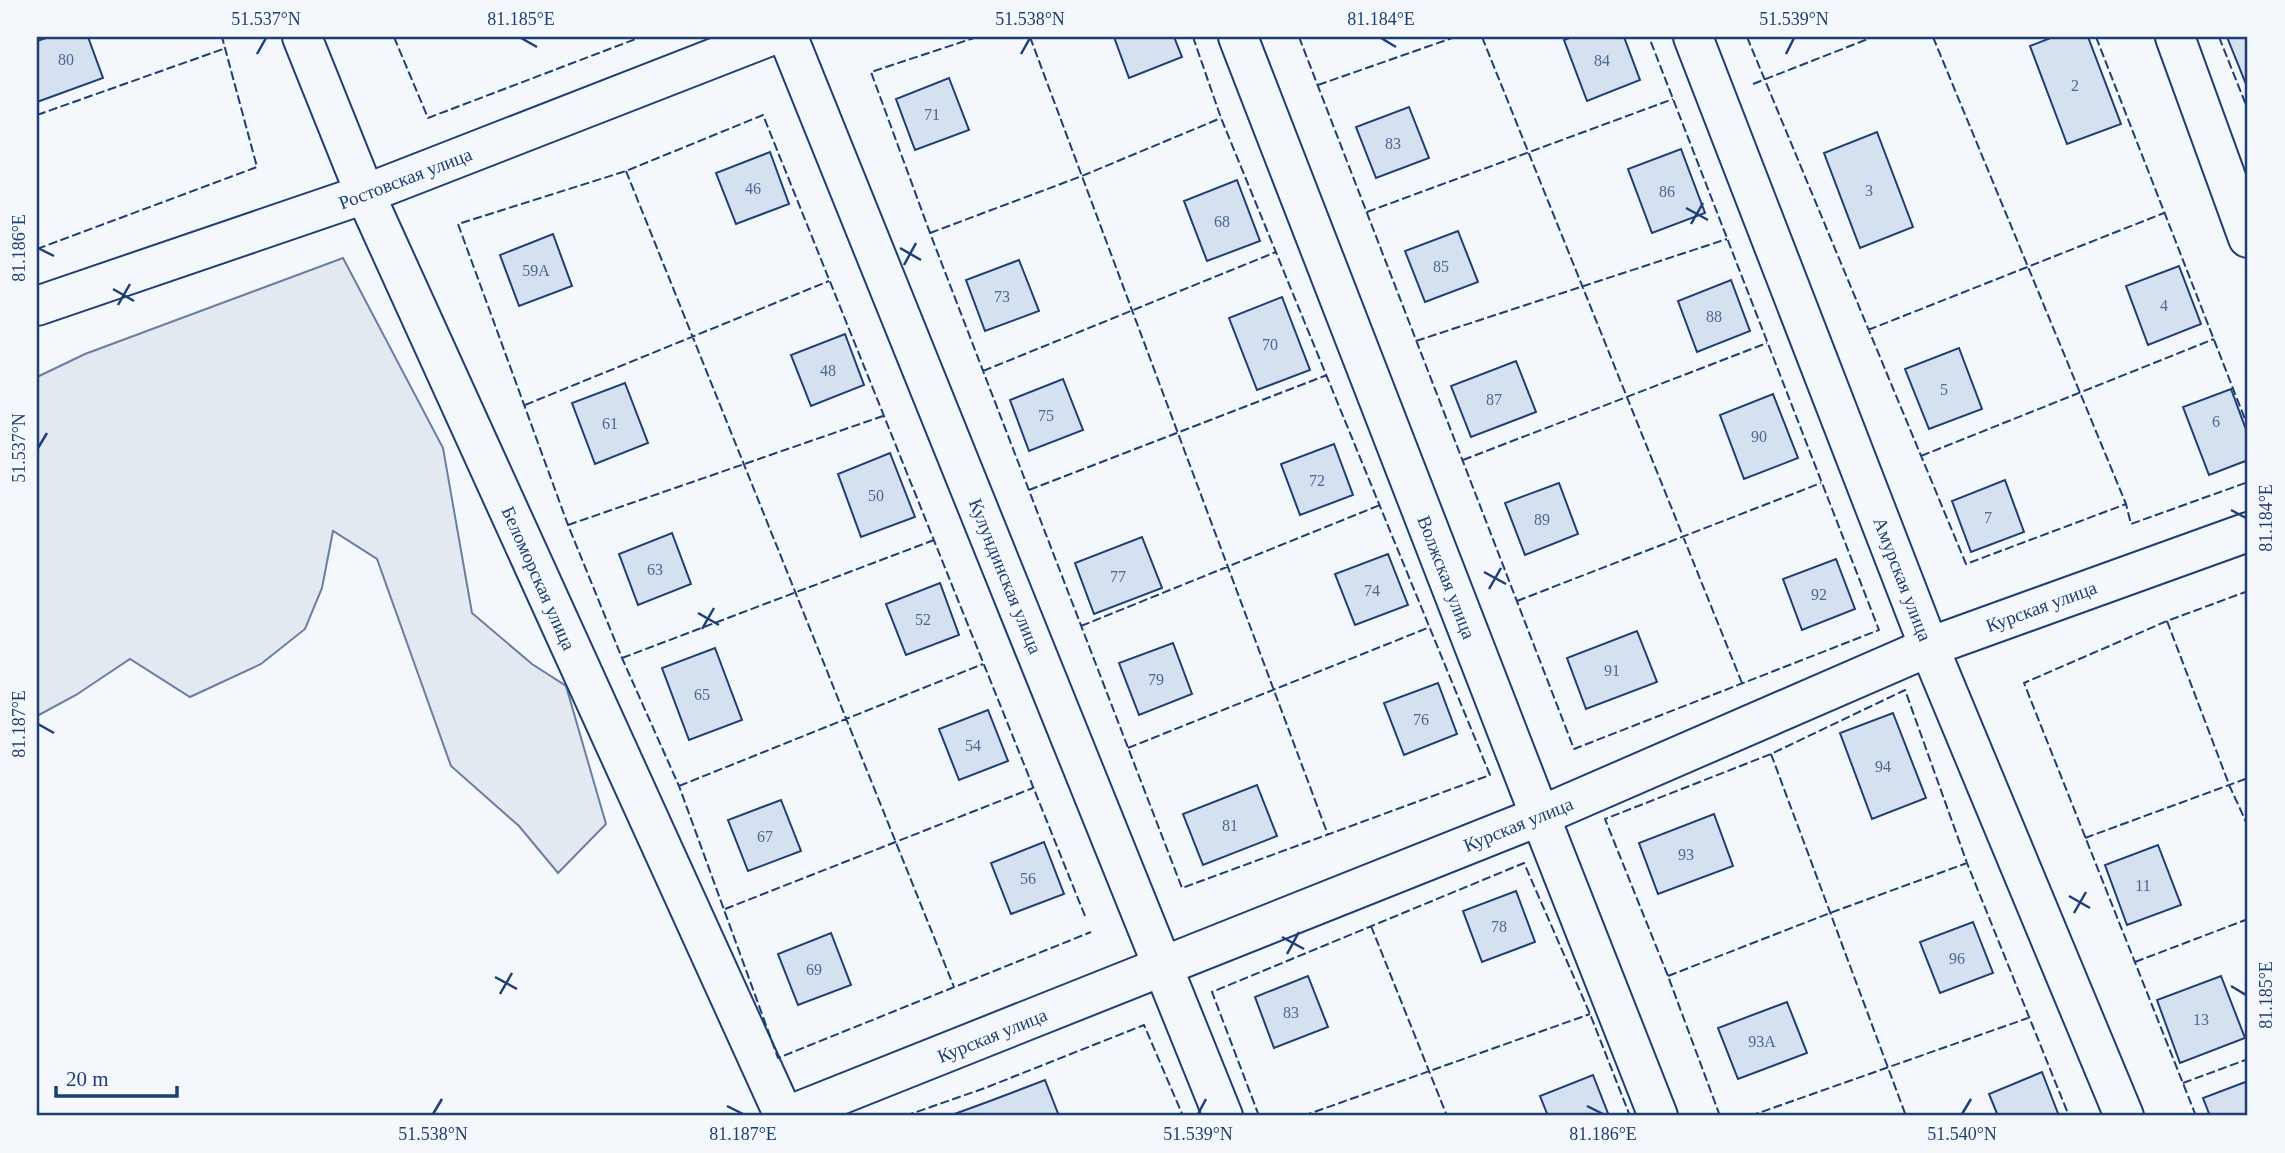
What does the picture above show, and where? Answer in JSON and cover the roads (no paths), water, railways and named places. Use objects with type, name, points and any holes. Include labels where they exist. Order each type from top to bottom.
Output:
[{"type":"street","name":"Беломорская улица","points":[[302,37],[365,194],[785,1116]]},
{"type":"street","name":"Ростовская улица","points":[[37,306],[365,194],[712,47],[768,37]]},
{"type":"street","name":"Кулундинская улица","points":[[788,37],[1223,1116]]},
{"type":"street","name":"Волжская улица","points":[[1238,37],[1658,1116]]},
{"type":"street","name":"Амурская улица","points":[[1693,37],[1929,647],[2124,1116]]},
{"type":"street","points":[[2175,37],[2248,238]]},
{"type":"street","name":"Курская улица","points":[[785,1116],[1164,968],[1540,816],[1929,647],[2248,532]]}]
